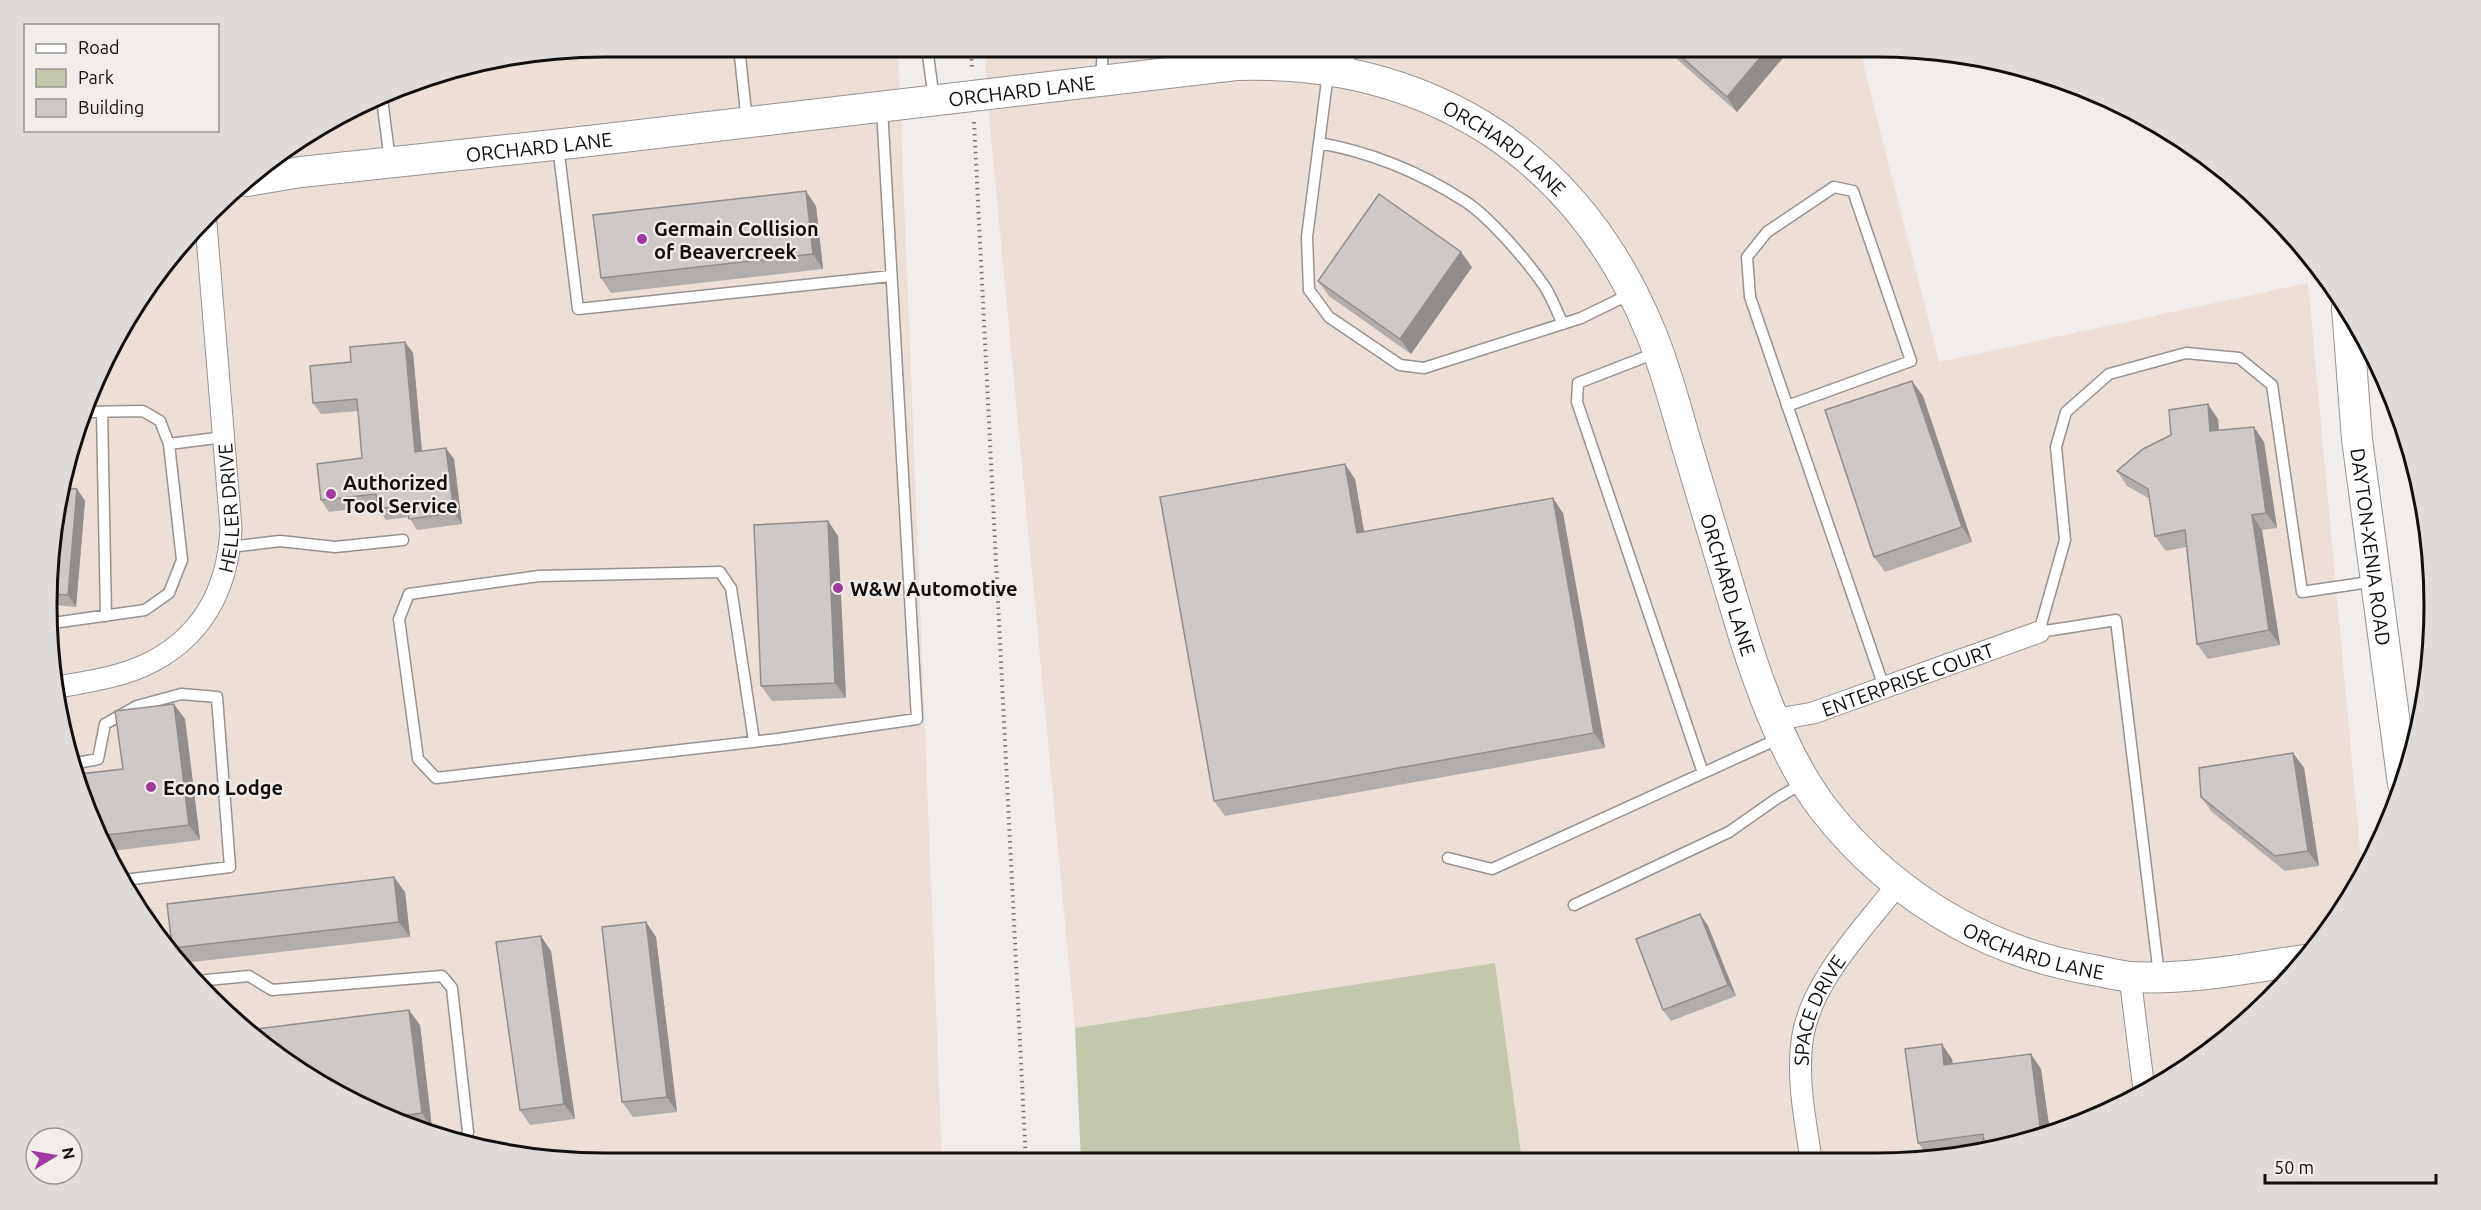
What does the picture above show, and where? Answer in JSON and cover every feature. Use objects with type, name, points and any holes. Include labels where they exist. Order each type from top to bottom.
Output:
[{"type":"main road","name":"ORCHARD LANE","points":[[261,179],[301,172],[558,145],[1236,65],[1342,63],[1446,106],[1476,123],[1526,158],[1573,203],[1611,254],[1633,293],[1658,352],[1748,651],[1778,728],[1820,805],[1850,840],[1898,884],[1952,920],[1983,937],[2048,962],[2145,977],[2226,972],[2291,962]]},
{"type":"main road","name":"DAYTON-XENIA ROAD","points":[[2348,327],[2357,439],[2400,763]]},
{"type":"street","name":"HELLER DRIVE","points":[[64,686],[118,675],[142,667],[164,655],[200,622],[214,602],[222,584],[230,547],[231,528],[207,230]]},
{"type":"street","name":"ENTERPRISE COURT","points":[[1778,728],[1813,713],[2039,632]]},
{"type":"street","name":"SPACE DRIVE","points":[[1810,1153],[1801,1087],[1803,1037],[1807,1018],[1826,978],[1898,884]]},
{"type":"street","points":[[2144,1083],[2145,977]]},
{"type":"lane","points":[[740,57],[747,122]]},
{"type":"lane","points":[[928,57],[934,100]]},
{"type":"lane","points":[[1101,80],[1102,57]]},
{"type":"lane","points":[[1342,63],[1319,143],[1306,237],[1309,290],[1329,317],[1400,365],[1424,368],[1581,318],[1633,293]]},
{"type":"lane","points":[[383,105],[390,163]]},
{"type":"lane","points":[[754,741],[731,588],[720,572],[539,576],[410,594],[399,619],[418,759],[436,778],[754,741],[917,719],[882,106]]},
{"type":"lane","points":[[1319,143],[1354,149],[1408,170],[1465,201],[1511,244],[1546,288],[1563,324]]},
{"type":"lane","points":[[558,145],[578,309],[891,276]]},
{"type":"lane","points":[[1787,406],[1911,362],[1853,191],[1834,187],[1767,232],[1747,257],[1750,297],[1787,406],[1884,687]]},
{"type":"lane","points":[[1658,352],[1578,383],[1577,402],[1703,773]]},
{"type":"lane","points":[[2145,977],[2116,620],[2039,632],[2065,540],[2056,447],[2066,412],[2109,374],[2186,353],[2239,358],[2272,385],[2302,592],[2376,581]]},
{"type":"lane","points":[[57,622],[145,610],[169,593],[182,560],[169,444],[160,421],[143,411],[92,412]]},
{"type":"lane","points":[[102,412],[106,616]]},
{"type":"lane","points":[[169,444],[224,437]]},
{"type":"lane","points":[[230,547],[280,540],[335,547],[403,540]]},
{"type":"lane","points":[[81,762],[98,759],[105,724],[137,706],[181,694],[217,697],[230,867],[130,879]]},
{"type":"lane","points":[[1448,858],[1492,869],[1703,773],[1778,728]]},
{"type":"lane","points":[[1574,905],[1729,832],[1806,781]]},
{"type":"lane","points":[[207,980],[249,976],[272,990],[442,976],[452,988],[467,1135]]},
{"type":"path","points":[[971,57],[1026,1153]]},
{"type":"shaded area","points":[[898,57],[942,1153],[605,1153],[533,1148],[463,1134],[429,1124],[395,1111],[331,1080],[271,1040],[244,1017],[193,966],[170,939],[130,879],[114,847],[86,781],[76,747],[62,677],[58,641],[58,569],[62,533],[76,463],[86,429],[99,395],[130,331],[170,271],[193,244],[244,193],[271,170],[331,130],[395,99],[429,86],[498,68],[569,58]]},
{"type":"shaded area","points":[[985,57],[1862,57],[1939,362],[2308,283],[2361,859],[2351,879],[2311,939],[2288,966],[2237,1017],[2180,1061],[2118,1096],[2052,1124],[2018,1134],[1948,1148],[1876,1153],[1521,1153],[1494,964],[1075,1028],[987,94]]},
{"type":"green space","points":[[1495,963],[1521,1153],[1081,1153],[1075,1028]]},
{"type":"building","points":[[1682,57],[1761,57],[1727,97]]},
{"type":"building","points":[[806,191],[813,254],[601,278],[593,215]]},
{"type":"building","points":[[1379,194],[1461,252],[1400,339],[1318,281]]},
{"type":"building","points":[[405,342],[415,452],[446,448],[454,513],[409,519],[407,505],[378,509],[376,494],[321,500],[317,464],[362,458],[357,399],[313,403],[310,366],[351,362],[350,347]]},
{"type":"building","points":[[1912,381],[1962,527],[1874,557],[1825,410]]},
{"type":"building","points":[[2208,404],[2210,431],[2254,427],[2266,513],[2252,515],[2269,630],[2197,644],[2185,530],[2155,536],[2148,489],[2117,471],[2143,449],[2171,435],[2169,410]]},
{"type":"building","points":[[1345,464],[1357,533],[1553,498],[1594,733],[1214,801],[1160,497]]},
{"type":"building","points":[[70,489],[77,489],[68,595],[57,594],[62,533]]},
{"type":"building","points":[[828,521],[835,683],[761,686],[754,525]]},
{"type":"building","name":"Econo Lodge","points":[[174,704],[189,825],[108,835],[84,774],[123,769],[115,711]]},
{"type":"building","points":[[2293,753],[2308,851],[2275,856],[2201,797],[2199,768]]},
{"type":"building","points":[[394,877],[399,922],[177,948],[171,941],[167,904]]},
{"type":"building","points":[[1700,914],[1728,985],[1663,1010],[1636,939]]},
{"type":"building","points":[[646,922],[667,1097],[622,1102],[602,927]]},
{"type":"building","points":[[541,936],[564,1104],[520,1110],[496,942]]},
{"type":"building","points":[[409,1010],[422,1113],[406,1115],[331,1080],[258,1029]]},
{"type":"building","points":[[1942,1044],[1944,1065],[2031,1054],[2040,1127],[1984,1142],[1983,1134],[1918,1143],[1905,1049]]},
{"type":"place","name":"Germain Collision of Beavercreek","points":[[642,239]]},
{"type":"place","name":"Authorized Tool Service","points":[[331,494]]},
{"type":"place","name":"W&W Automotive","points":[[838,588]]},
{"type":"place","name":"Econo Lodge","points":[[151,787]]}]
